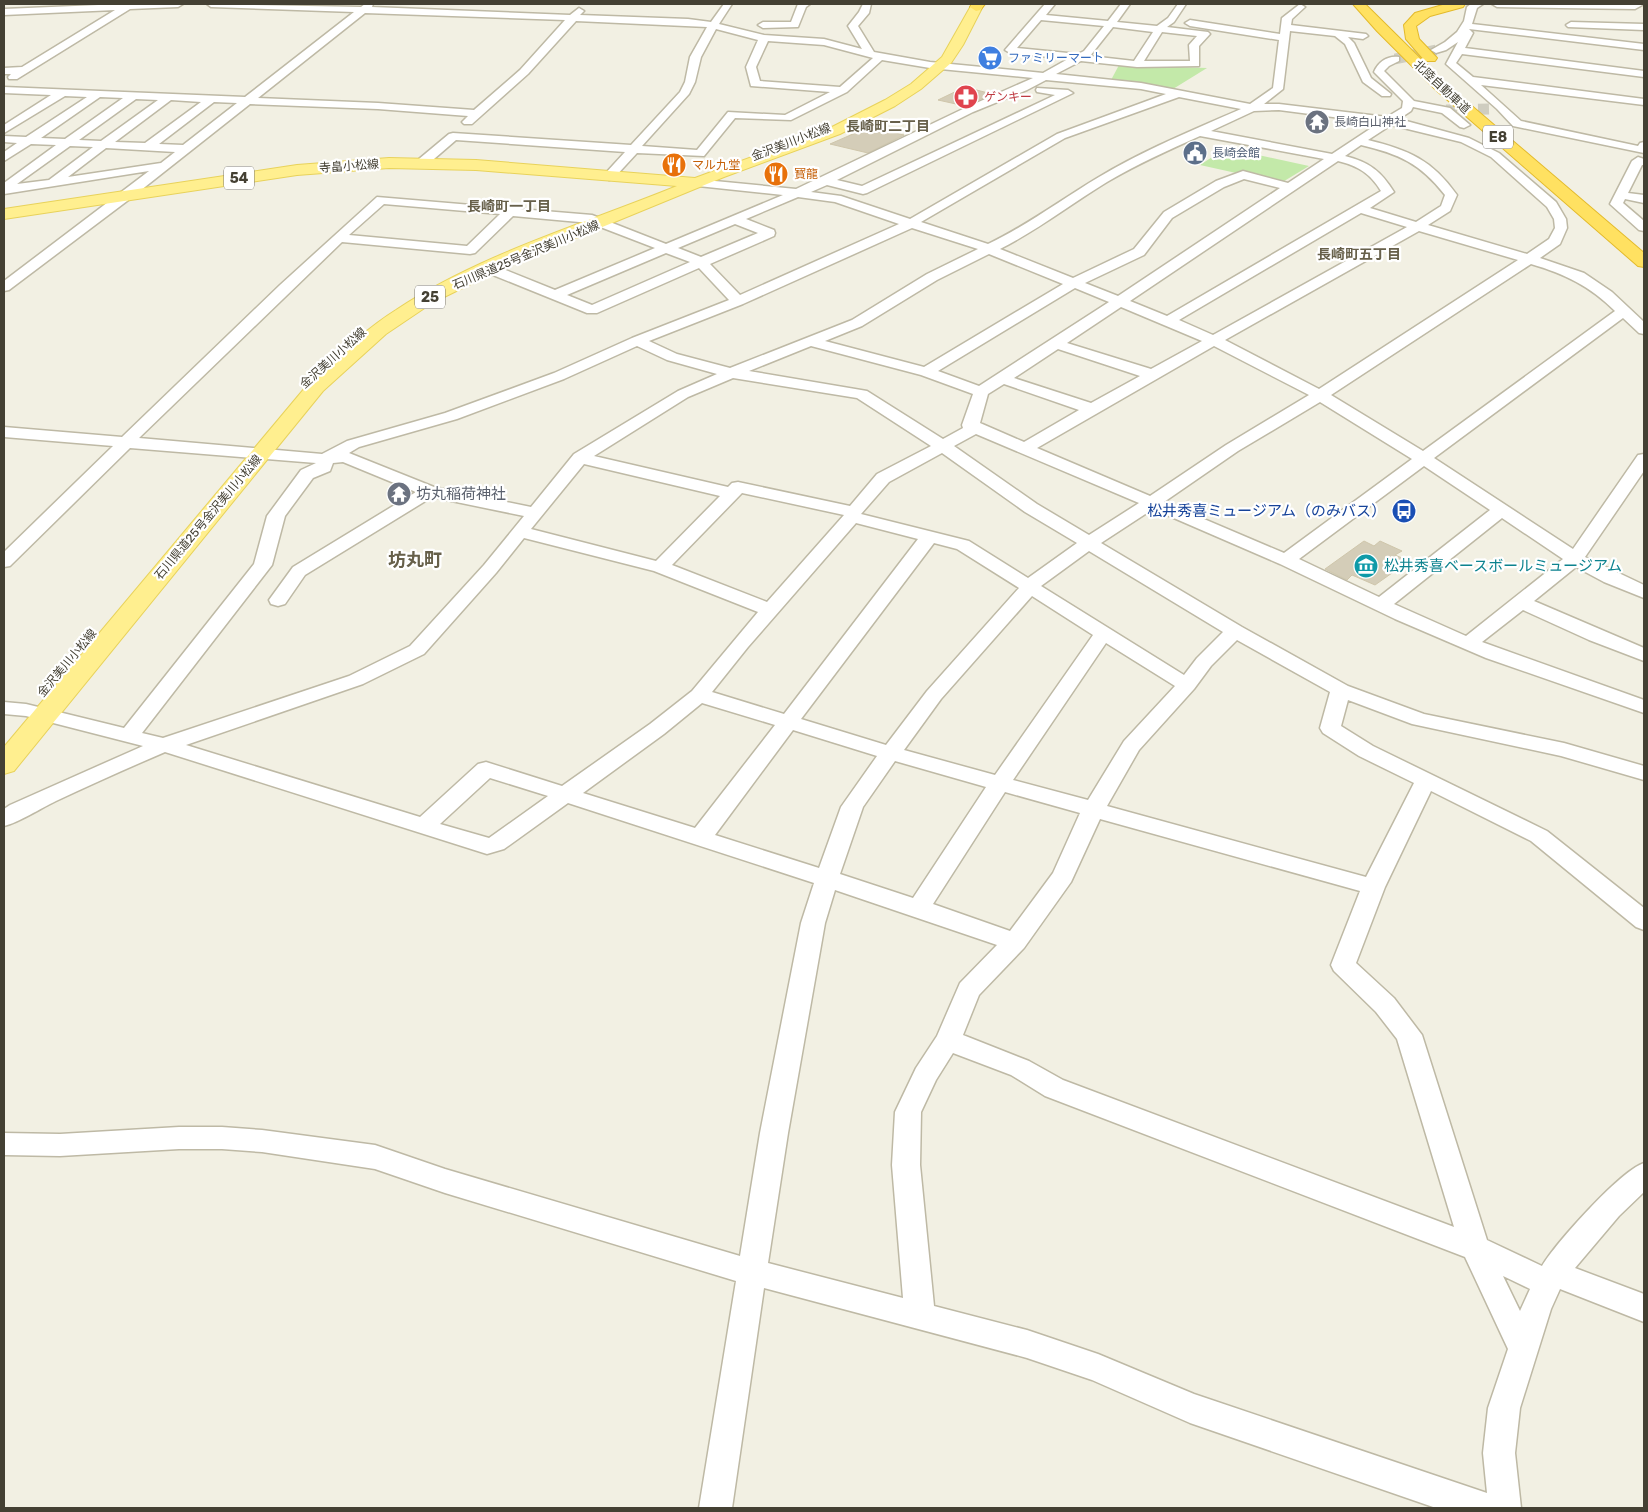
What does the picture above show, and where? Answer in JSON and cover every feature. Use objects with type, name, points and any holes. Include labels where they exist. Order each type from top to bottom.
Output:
[{"type":"highway","name":"北陸自動車道","points":[[1371,4],[1419,53],[1497,113],[1644,248]]},
{"type":"highway","points":[[1459,4],[1418,17],[1410,25],[1410,34],[1426,55],[1482,107],[1497,113]]},
{"type":"highway","name":"北陸自動車道","points":[[1356,10],[1381,28],[1442,87],[1644,262]]},
{"type":"main road","name":"石川県道25号金沢美川小松線","points":[[4,765],[22,714],[254,452],[316,386],[367,339],[402,313],[488,268],[690,182],[840,129],[898,98],[936,66],[962,38],[975,5]]},
{"type":"main road","name":"寺畠小松線","points":[[4,214],[297,170],[350,165],[423,162],[690,182]]},
{"type":"main road","name":"金沢美川小松線","points":[[254,452],[299,389],[351,339],[388,313],[428,290],[480,265],[597,220]]},
{"type":"street","points":[[4,12],[45,7],[178,4]]},
{"type":"street","points":[[211,4],[367,7],[714,25],[764,38],[824,42],[874,55],[936,66],[1141,86],[1252,108],[1279,107],[1409,125],[1442,133],[1483,148],[1508,165],[1552,205],[1560,219],[1561,228],[1555,241],[1320,395],[1232,448],[1090,542],[1030,586],[934,695],[852,807],[826,878],[814,923],[774,1133],[715,1508]]},
{"type":"street","points":[[423,162],[524,72],[586,4]]},
{"type":"street","points":[[609,176],[684,94],[692,82],[692,65],[728,4]]},
{"type":"street","points":[[714,25],[720,23],[795,24],[802,5],[805,4]]},
{"type":"street","points":[[867,4],[864,13],[853,26],[874,55]]},
{"type":"street","points":[[1039,17],[1205,34],[1194,45],[1195,64],[1137,64],[1010,50],[1050,4]]},
{"type":"street","points":[[555,295],[826,181],[969,110],[1023,88],[1088,53],[1126,4]]},
{"type":"street","points":[[1137,64],[1159,29],[1171,20],[1182,4]]},
{"type":"street","points":[[1436,50],[1452,43],[1476,15],[1472,7],[1478,4]]},
{"type":"street","points":[[1497,4],[1625,6],[1639,4]]},
{"type":"street","points":[[4,82],[131,5]]},
{"type":"street","points":[[1625,6],[1644,12]]},
{"type":"street","points":[[4,287],[127,195],[367,7]]},
{"type":"street","points":[[4,819],[18,810],[73,784],[164,745],[356,680],[417,650],[521,532],[580,458],[683,394],[731,373],[857,324],[932,277],[987,248],[1025,231],[1080,194],[1146,156],[1252,108],[1278,89],[1287,18],[1300,7]]},
{"type":"street","points":[[1171,20],[1285,32],[1338,33],[1363,36]]},
{"type":"street","points":[[1564,25],[1644,27]]},
{"type":"street","points":[[1464,28],[1468,33],[1451,64],[1470,80],[1497,113],[1517,124],[1642,150],[1644,145]]},
{"type":"street","points":[[1464,28],[1644,47]]},
{"type":"street","points":[[1338,33],[1359,54],[1367,80],[1391,98]]},
{"type":"street","points":[[764,38],[751,67],[755,84],[843,90]]},
{"type":"street","points":[[1458,50],[1644,74]]},
{"type":"street","points":[[453,136],[700,154],[732,114],[787,118],[843,90],[874,55]]},
{"type":"street","points":[[660,567],[738,486],[854,512],[883,478],[970,431],[970,425],[981,392],[1336,158],[1407,109],[1409,100],[1379,72],[1380,67],[1389,57]]},
{"type":"street","points":[[4,72],[24,70]]},
{"type":"street","points":[[1470,80],[1644,102]]},
{"type":"street","points":[[794,97],[804,87]]},
{"type":"street","points":[[826,181],[864,190],[1009,120],[1068,94],[1023,88]]},
{"type":"street","points":[[4,90],[378,106],[478,114]]},
{"type":"street","points":[[12,101],[27,91]]},
{"type":"street","points":[[4,130],[62,93]]},
{"type":"street","points":[[325,459],[353,444],[451,416],[559,376],[637,341],[738,301],[911,223],[1061,136],[1180,93]]},
{"type":"street","points":[[4,158],[98,94]]},
{"type":"street","points":[[4,189],[134,96]]},
{"type":"street","points":[[52,183],[170,97]]},
{"type":"street","points":[[148,147],[211,99]]},
{"type":"street","points":[[1408,103],[1446,110],[1464,125]]},
{"type":"street","points":[[773,116],[782,104]]},
{"type":"street","points":[[1409,125],[1411,122],[1400,120],[1422,105]]},
{"type":"street","points":[[969,110],[1028,126]]},
{"type":"street","points":[[1168,320],[1388,192],[1380,179],[1364,164],[1198,132]]},
{"type":"street","points":[[4,139],[184,149]]},
{"type":"street","points":[[1025,448],[1150,374],[1215,341],[1418,226],[1446,208],[1451,195],[1438,177],[1419,160],[1397,150],[1358,141]]},
{"type":"street","points":[[1644,162],[1638,161],[1616,204],[1644,227]]},
{"type":"street","points":[[4,189],[162,166]]},
{"type":"street","points":[[926,372],[1076,282],[1139,252],[1168,215],[1220,184],[1243,176],[1290,187]]},
{"type":"street","points":[[4,177],[18,178]]},
{"type":"street","points":[[690,182],[837,199],[987,248],[1168,320],[1215,341],[1320,395],[1424,459],[1575,559],[1644,592]]},
{"type":"street","points":[[1620,195],[1644,199]]},
{"type":"street","points":[[4,562],[124,443],[338,238],[381,200],[597,220],[701,262],[738,301]]},
{"type":"street","points":[[1360,209],[1528,258],[1578,276],[1593,284],[1644,330]]},
{"type":"street","points":[[338,238],[470,250],[510,212]]},
{"type":"street","points":[[488,268],[592,310],[769,233],[735,220]]},
{"type":"street","points":[[1286,560],[1624,311]]},
{"type":"street","points":[[637,341],[672,357],[731,373],[862,394],[1031,508],[1235,631],[1342,690],[1419,719],[1564,750],[1644,773]]},
{"type":"street","points":[[811,342],[926,372],[981,392]]},
{"type":"street","points":[[1056,344],[1150,374]]},
{"type":"street","points":[[1003,379],[1092,409]]},
{"type":"street","points":[[970,425],[1286,560],[1469,643],[1538,671],[1644,707]]},
{"type":"street","points":[[4,432],[325,459],[346,457],[429,491],[536,513]]},
{"type":"street","points":[[580,458],[731,493]]},
{"type":"street","points":[[129,736],[263,565],[276,516],[307,474],[324,467],[325,459]]},
{"type":"street","points":[[1469,643],[1575,559],[1644,459]]},
{"type":"street","points":[[278,600],[299,570],[429,491]]},
{"type":"street","points":[[1382,605],[1500,511]]},
{"type":"street","points":[[22,714],[164,745],[425,824],[487,846],[496,844],[657,729],[698,695],[852,517],[964,545],[1187,685]]},
{"type":"street","points":[[521,532],[660,567],[770,610]]},
{"type":"street","points":[[701,838],[929,537]]},
{"type":"street","points":[[1521,602],[1596,636],[1644,655]]},
{"type":"street","points":[[920,1316],[906,1165],[908,1112],[925,1075],[948,1040],[969,990],[1015,942],[1063,876],[1093,810],[1131,746],[1187,685],[1204,662],[1235,631]]},
{"type":"street","points":[[918,908],[1000,783],[1103,634]]},
{"type":"street","points":[[1342,690],[1330,728],[1366,751],[1539,836],[1644,920]]},
{"type":"street","points":[[698,695],[890,754],[1373,887]]},
{"type":"street","points":[[425,824],[486,768],[918,908],[1015,942]]},
{"type":"street","points":[[1426,780],[1373,887],[1343,965],[1385,1005],[1410,1035],[1475,1248],[1522,1346]]},
{"type":"street","points":[[948,1040],[1020,1068],[1054,1088],[1182,1135],[1550,1278],[1644,1308]]},
{"type":"street","points":[[4,1144],[60,1145],[180,1138],[222,1138],[262,1141],[375,1158],[444,1181],[752,1274],[784,1279],[811,1288],[1027,1344],[1098,1368],[1190,1408],[1483,1508]]},
{"type":"street","points":[[1505,1508],[1498,1453],[1504,1408],[1522,1346],[1550,1278],[1609,1207],[1644,1175]]},
{"type":"green space","points":[[1119,65],[1207,68],[1173,89],[1110,82]]},
{"type":"green space","points":[[1226,148],[1309,166],[1281,183],[1200,165]]},
{"type":"building","name":"ゲンキー","points":[[965,87],[992,94],[965,106],[938,100]]},
{"type":"building","points":[[869,127],[904,135],[868,153],[830,144]]},
{"type":"building","name":"松井秀喜ベースボールミュージアム","points":[[1364,541],[1374,546],[1380,541],[1402,551],[1395,555],[1409,561],[1375,585],[1352,575],[1347,580],[1325,569]]},
{"type":"tunnel","points":[[1395,59],[1436,50]]},
{"type":"tunnel","points":[[1446,110],[1492,109]]},
{"type":"place","name":"ファミリーマート","points":[[990,58]]},
{"type":"place","name":"ゲンキー","points":[[966,97]]},
{"type":"place","name":"長崎白山神社","points":[[1317,122]]},
{"type":"place","name":"長崎会館","points":[[1195,153]]},
{"type":"place","name":"マル九堂","points":[[674,165]]},
{"type":"place","name":"寳龍","points":[[776,174]]},
{"type":"place","name":"坊丸稲荷神社","points":[[399,494]]},
{"type":"place","name":"松井秀喜ミュージアム（のみバス）","points":[[1404,511]]},
{"type":"place","name":"松井秀喜ベースボールミュージアム","points":[[1366,566]]},
{"type":"district","name":"長崎町二丁目","points":[[888,126]]},
{"type":"district","name":"長崎町一丁目","points":[[509,206]]},
{"type":"district","name":"長崎町五丁目","points":[[1359,254]]},
{"type":"district","name":"坊丸町","points":[[415,560]]}]
